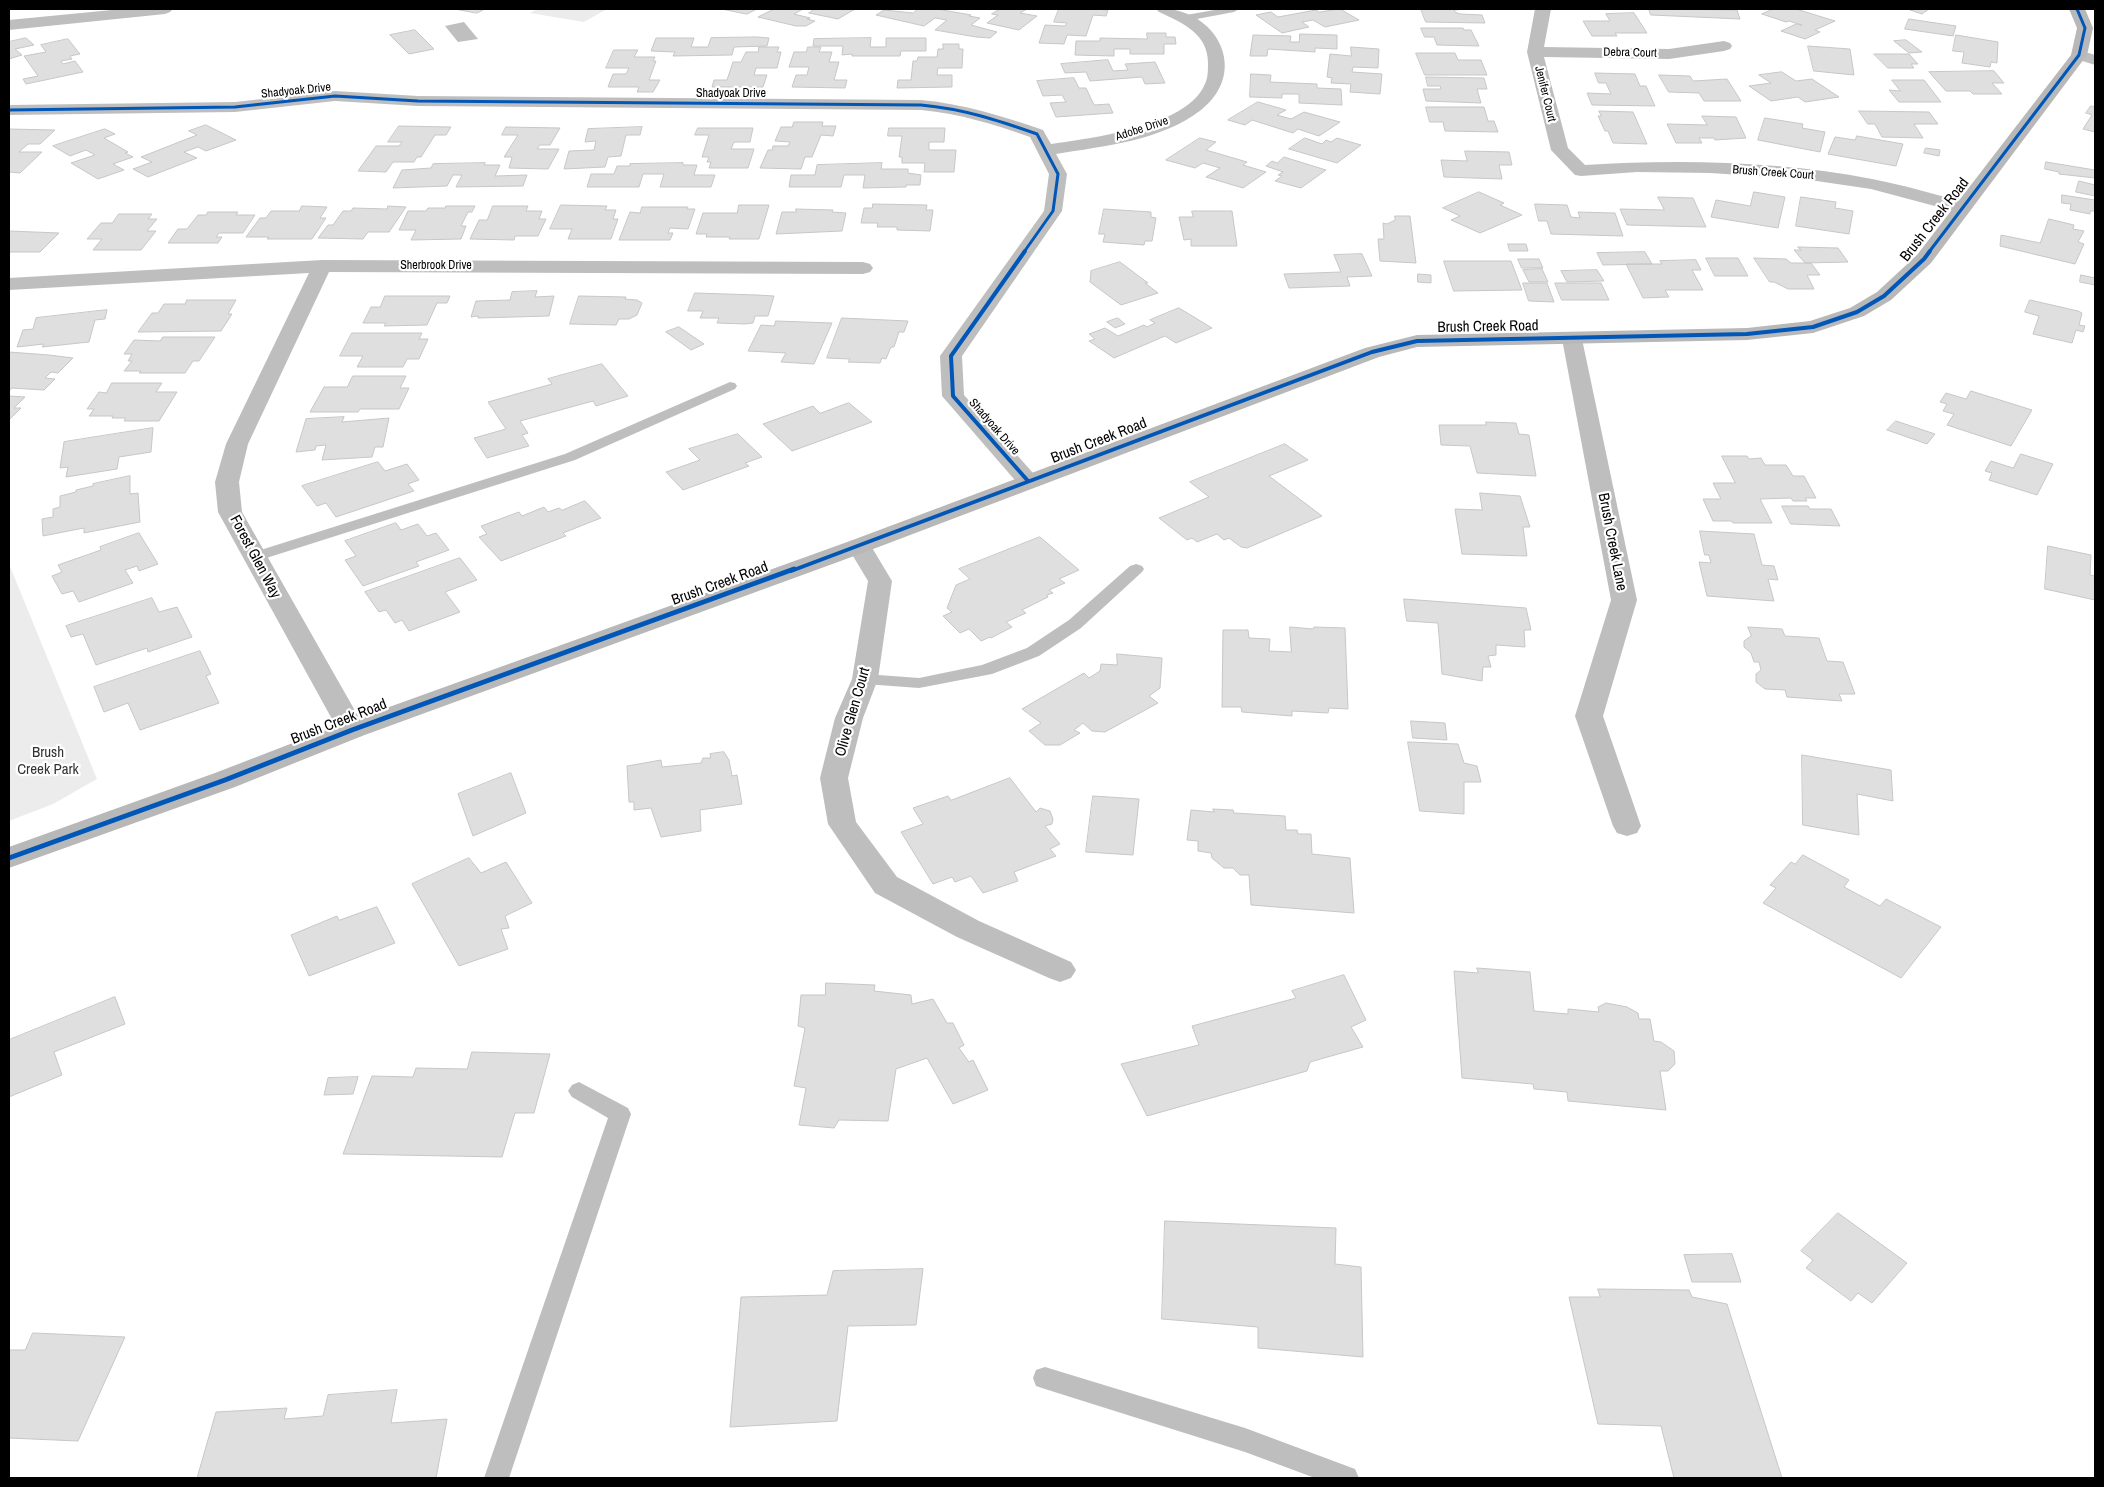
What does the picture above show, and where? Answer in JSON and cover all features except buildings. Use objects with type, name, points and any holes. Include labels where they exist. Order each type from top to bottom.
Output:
[{"type":"street","points":[[9,25],[165,9]]},
{"type":"street","name":"Adobe Drive","points":[[1046,150],[1112,139],[1170,121],[1190,110],[1211,90],[1215,78],[1216,53],[1212,40],[1202,29],[1186,18],[1164,9]]},
{"type":"street","name":"Jenifer Court","points":[[1543,9],[1535,52],[1560,150],[1581,171]]},
{"type":"street","name":"Brush Creek Road","points":[[9,858],[225,780],[352,730],[859,546],[1372,352],[1417,341],[1748,334],[1813,327],[1835,321],[1856,312],[1884,296],[1924,258],[1961,207],[2087,57],[2085,28],[2077,9]]},
{"type":"street","name":"Debra Court","points":[[1535,52],[1669,54],[1724,46]]},
{"type":"street","name":"Shadyoak Drive","points":[[9,110],[235,107],[335,96],[418,101],[921,106],[974,113],[1010,124],[1037,134],[1058,174],[1053,211],[951,356],[953,396],[1028,482]]},
{"type":"street","name":"Brush Creek Court","points":[[1581,171],[1637,167],[1710,168],[1803,174],[1872,184],[1961,207]]},
{"type":"street","name":"Sherbrook Drive","points":[[10,286],[322,266],[863,268]]},
{"type":"street","name":"Forest Glen Way","points":[[322,266],[237,444],[227,482],[230,512],[352,730]]},
{"type":"street","name":"Brush Creek Lane","points":[[1572,339],[1624,600],[1589,716],[1627,826]]},
{"type":"street","name":"Olive Glen Court","points":[[859,546],[880,581],[865,679],[849,718],[834,778],[842,824],[886,885],[968,929],[1060,970]]},
{"type":"lane","points":[[1186,18],[1234,9]]},
{"type":"lane","points":[[254,557],[570,457],[730,386]]},
{"type":"lane","points":[[865,679],[919,684],[986,670],[1033,652],[1075,624],[1136,568]]},
{"type":"lane","points":[[496,1478],[620,1114],[579,1091]]},
{"type":"lane","points":[[1045,1378],[1245,1440],[1346,1478]]},
{"type":"green space","points":[[537,9],[607,9],[584,22],[530,13]]},
{"type":"green space","name":"Brush Creek Park","points":[[9,564],[97,779],[53,804],[9,821]]},
{"type":"shaded area","points":[[464,22],[478,39],[458,42],[445,26]]},
{"type":"cycle path","points":[[9,858],[225,780],[352,730],[859,546],[1372,352],[1417,341],[1747,334],[1813,327],[1857,312],[1884,296],[1924,259],[2079,55],[2085,28],[2077,9]]},
{"type":"cycle path","points":[[9,110],[235,107],[335,96],[418,101],[921,105],[950,108],[982,115],[1037,134],[1058,174],[1053,211],[951,356],[953,396],[1028,481]]}]
